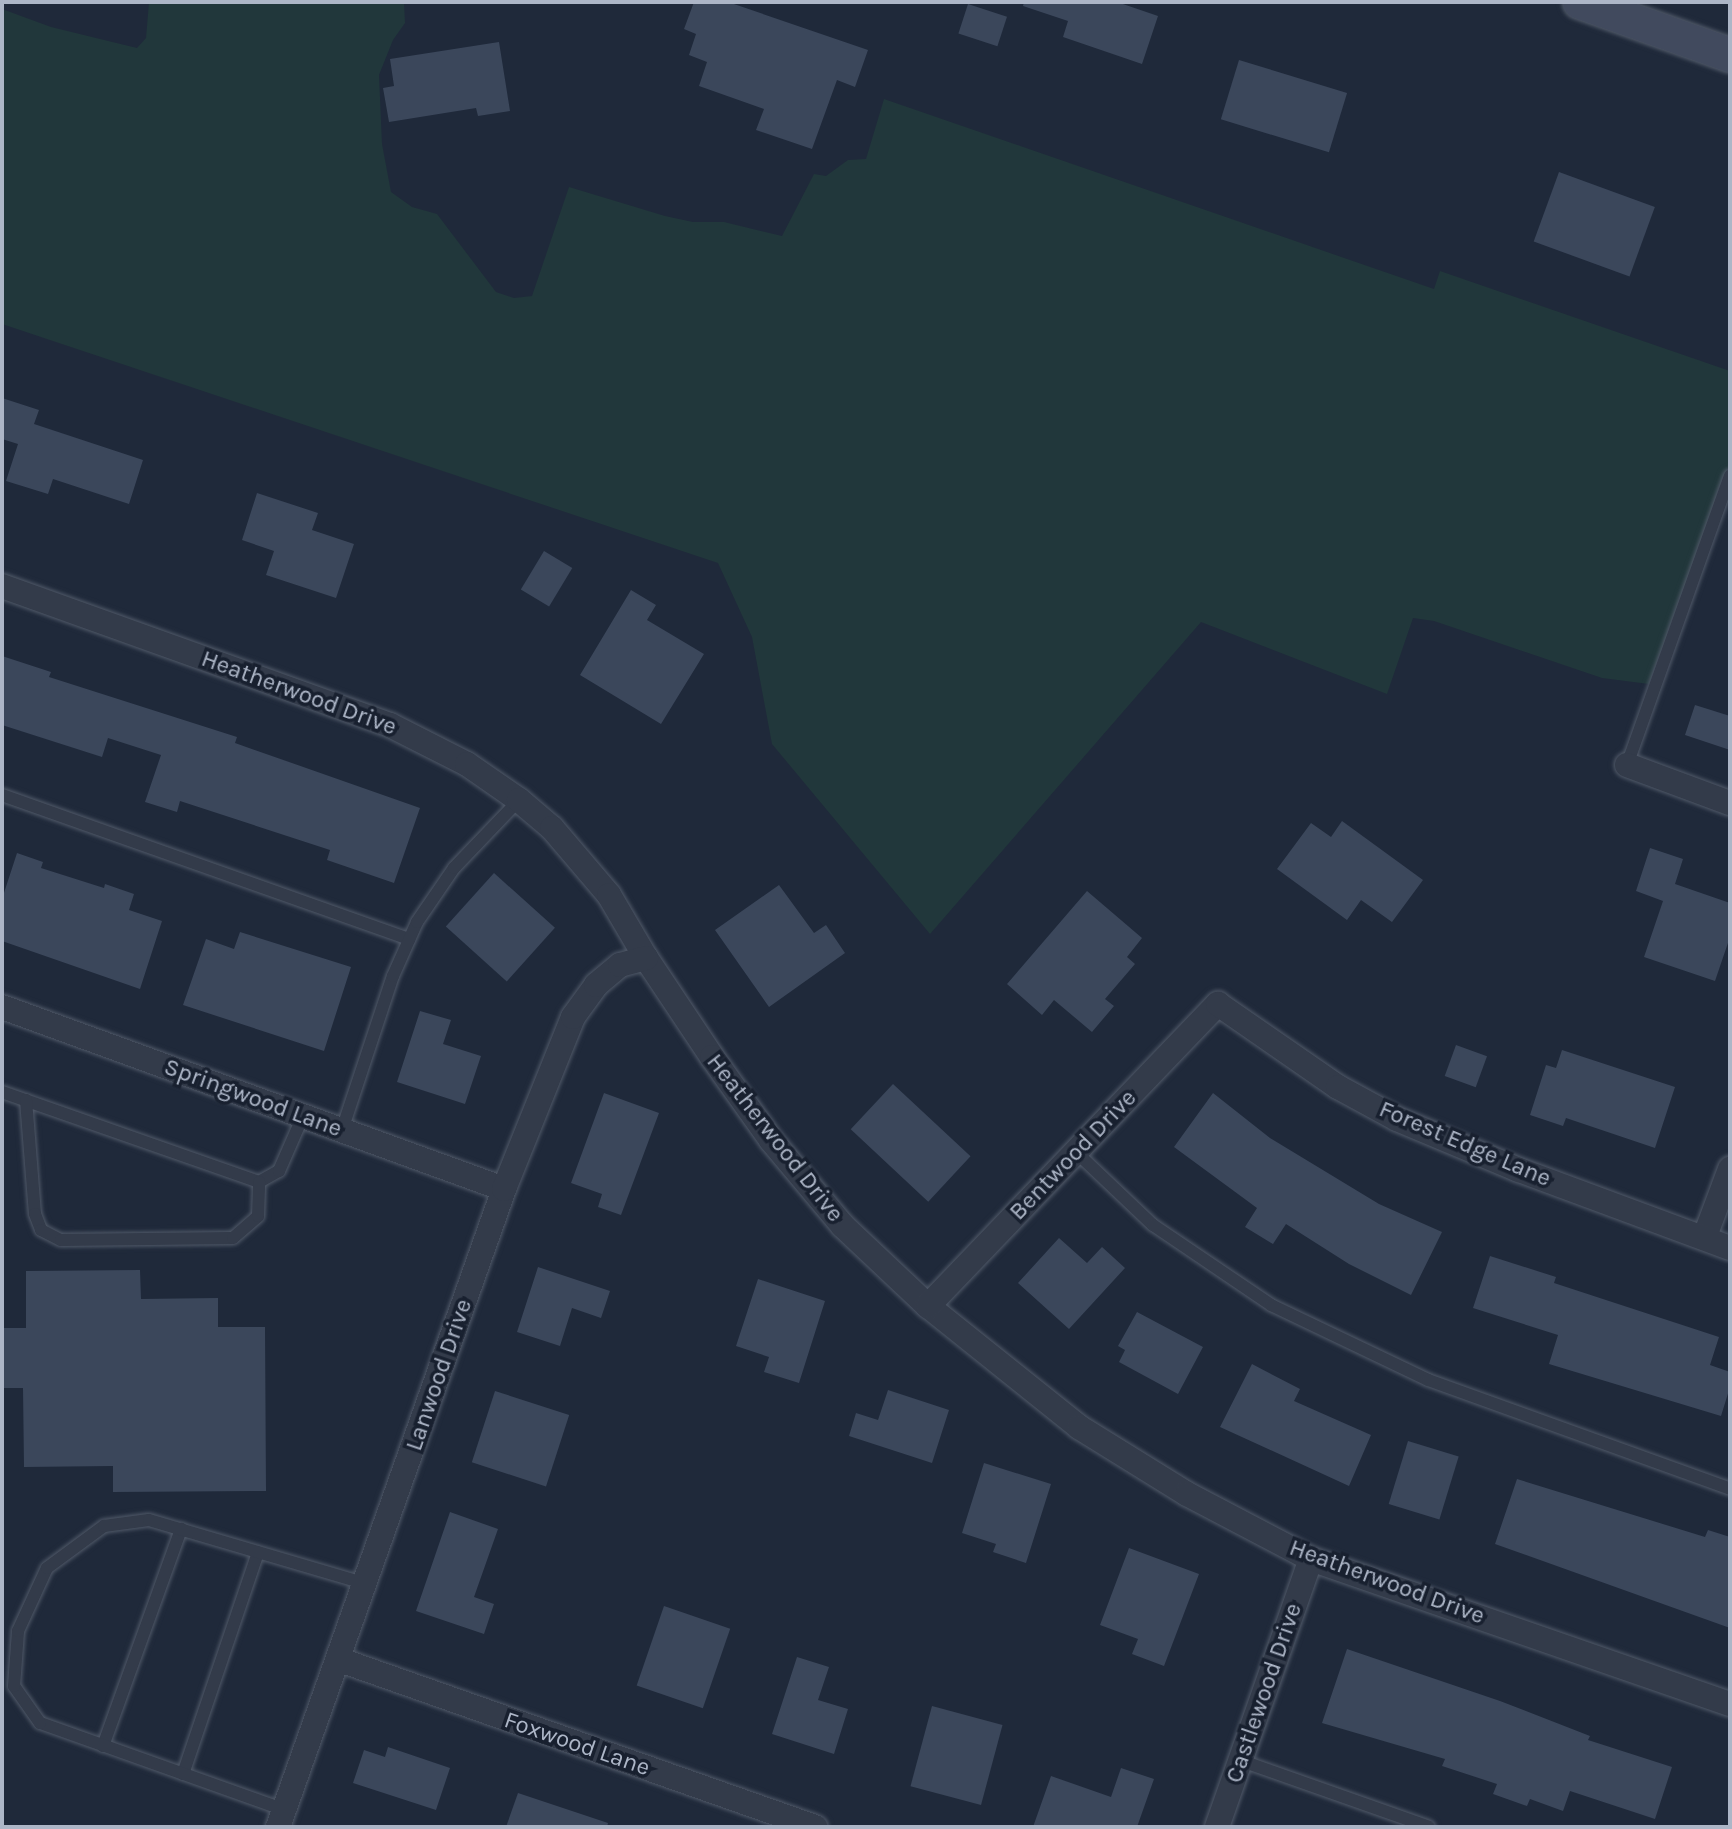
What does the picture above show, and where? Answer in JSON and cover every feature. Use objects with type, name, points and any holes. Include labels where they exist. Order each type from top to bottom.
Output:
[{"type":"main road","points":[[1580,2],[1730,55]]},
{"type":"street","name":"Heatherwood Drive","points":[[2,586],[390,725],[467,764],[519,800],[552,828],[609,895],[646,958],[771,1140],[843,1226],[928,1306],[1079,1427],[1187,1494],[1311,1559],[1730,1704]]},
{"type":"street","points":[[1627,765],[1730,803]]},
{"type":"street","name":"Lanwood Drive","points":[[282,1819],[504,1189],[573,1017],[596,985],[620,965],[646,958]]},
{"type":"street","name":"Bentwood Drive","points":[[928,1306],[1218,1004]]},
{"type":"street","name":"Forest Edge Lane","points":[[1218,1004],[1338,1087],[1397,1119],[1519,1170],[1705,1236],[1730,1248]]},
{"type":"street","name":"Springwood Lane","points":[[2,1007],[504,1189]]},
{"type":"street","points":[[1705,1236],[1730,1169]]},
{"type":"street","name":"Castlewood Drive","points":[[1217,1827],[1311,1559]]},
{"type":"street","name":"Foxwood Lane","points":[[340,1660],[815,1827]]},
{"type":"lane","points":[[1627,765],[1730,476]]},
{"type":"lane","points":[[2,795],[409,939]]},
{"type":"lane","points":[[342,1130],[393,976],[409,939],[454,868],[519,800]]},
{"type":"lane","points":[[2,1092],[259,1182],[279,1171],[303,1116]]},
{"type":"lane","points":[[26,1100],[35,1214],[41,1230],[61,1240],[233,1238],[258,1216],[259,1182]]},
{"type":"lane","points":[[1076,1152],[1153,1225],[1271,1305],[1342,1341],[1466,1395],[1730,1489]]},
{"type":"lane","points":[[282,1819],[183,1774],[40,1723],[14,1686],[18,1631],[47,1568],[104,1526],[149,1520],[366,1584]]},
{"type":"lane","points":[[103,1746],[181,1529]]},
{"type":"lane","points":[[183,1774],[258,1552]]},
{"type":"lane","points":[[1242,1761],[1429,1827]]},
{"type":"green space","points":[[149,2],[404,2],[405,23],[393,40],[379,75],[382,144],[391,192],[412,207],[437,214],[496,292],[514,298],[532,296],[569,187],[665,216],[693,222],[724,222],[782,236],[814,174],[826,176],[848,160],[866,159],[884,99],[1434,289],[1440,271],[1730,371],[1730,462],[1649,684],[1602,678],[1434,621],[1413,618],[1387,694],[1201,622],[930,934],[772,744],[752,637],[718,563],[2,324],[2,9],[51,27],[137,48],[146,38]]},
{"type":"building","points":[[694,2],[728,2],[868,50],[855,87],[837,80],[812,149],[756,130],[764,109],[699,86],[707,62],[689,55],[696,34],[684,29]]},
{"type":"building","points":[[1024,2],[1117,2],[1158,16],[1142,64],[1063,37],[1068,21],[1023,6]]},
{"type":"building","points":[[968,4],[1007,17],[997,46],[958,33]]},
{"type":"building","points":[[499,42],[510,111],[478,116],[476,108],[389,122],[383,88],[394,86],[390,59]]},
{"type":"building","points":[[1239,60],[1347,93],[1329,152],[1221,119]]},
{"type":"building","points":[[1559,172],[1655,207],[1630,276],[1534,242]]},
{"type":"building","points":[[2,398],[39,410],[34,424],[143,460],[129,504],[53,479],[48,494],[6,481],[18,444],[2,439]]},
{"type":"building","points":[[257,493],[318,513],[312,530],[354,544],[336,598],[266,575],[274,551],[242,540]]},
{"type":"building","points":[[544,551],[572,568],[549,607],[521,590]]},
{"type":"building","points":[[631,590],[656,605],[647,620],[704,654],[661,724],[580,675]]},
{"type":"building","points":[[2,656],[51,672],[49,677],[237,737],[235,743],[420,808],[394,883],[327,860],[330,850],[180,801],[177,812],[145,802],[161,755],[108,738],[102,757],[2,725]]},
{"type":"building","points":[[1695,705],[1730,716],[1730,750],[1685,735]]},
{"type":"building","points":[[1342,821],[1423,880],[1392,922],[1361,900],[1347,920],[1277,869],[1311,823],[1331,837]]},
{"type":"building","points":[[1650,848],[1683,859],[1675,884],[1730,903],[1730,937],[1715,981],[1644,957],[1663,901],[1636,891]]},
{"type":"building","points":[[17,853],[43,862],[41,868],[134,894],[129,910],[162,921],[140,989],[2,941],[2,899]]},
{"type":"building","points":[[494,873],[555,928],[507,981],[446,927]]},
{"type":"building","points":[[779,885],[814,933],[826,925],[845,953],[769,1007],[715,930]]},
{"type":"building","points":[[1087,891],[1142,938],[1127,957],[1135,964],[1105,999],[1114,1006],[1092,1032],[1054,1000],[1042,1015],[1007,984]]},
{"type":"building","points":[[240,932],[351,967],[324,1051],[183,1005],[206,939],[234,949]]},
{"type":"building","points":[[420,1011],[451,1020],[443,1044],[481,1056],[465,1104],[397,1082]]},
{"type":"building","points":[[1456,1045],[1487,1056],[1476,1087],[1445,1076]]},
{"type":"building","points":[[1562,1050],[1675,1087],[1655,1148],[1566,1118],[1563,1126],[1530,1115],[1546,1065],[1556,1068]]},
{"type":"building","points":[[893,1084],[971,1156],[928,1202],[851,1129]]},
{"type":"building","points":[[604,1093],[659,1113],[621,1215],[598,1207],[602,1194],[571,1183]]},
{"type":"building","points":[[1213,1093],[1270,1138],[1379,1204],[1442,1232],[1411,1295],[1349,1264],[1286,1224],[1273,1244],[1245,1227],[1257,1208],[1174,1147]]},
{"type":"building","points":[[1059,1238],[1087,1263],[1102,1247],[1125,1268],[1069,1329],[1018,1283]]},
{"type":"building","points":[[1490,1256],[1556,1277],[1554,1283],[1719,1337],[1710,1365],[1730,1372],[1730,1387],[1721,1416],[1549,1364],[1558,1335],[1473,1308]]},
{"type":"building","points":[[538,1267],[610,1291],[601,1318],[572,1308],[560,1346],[517,1332]]},
{"type":"building","points":[[140,1270],[141,1299],[218,1298],[218,1327],[265,1327],[266,1491],[113,1492],[113,1466],[24,1467],[23,1388],[2,1388],[2,1328],[26,1328],[26,1271]]},
{"type":"building","points":[[758,1279],[825,1301],[799,1383],[764,1372],[769,1357],[736,1346]]},
{"type":"building","points":[[1137,1312],[1203,1347],[1178,1394],[1119,1362],[1125,1350],[1118,1346]]},
{"type":"building","points":[[1252,1364],[1300,1389],[1294,1401],[1371,1435],[1349,1486],[1220,1427]]},
{"type":"building","points":[[888,1390],[949,1410],[932,1463],[849,1436],[856,1413],[878,1420]]},
{"type":"building","points":[[495,1391],[569,1415],[546,1486],[472,1462]]},
{"type":"building","points":[[1408,1441],[1459,1456],[1439,1520],[1389,1504]]},
{"type":"building","points":[[984,1463],[1051,1484],[1026,1563],[993,1552],[996,1544],[962,1533]]},
{"type":"building","points":[[1517,1479],[1705,1537],[1708,1530],[1730,1537],[1730,1628],[1495,1544]]},
{"type":"building","points":[[450,1512],[498,1529],[474,1597],[494,1604],[484,1634],[416,1611]]},
{"type":"building","points":[[1129,1548],[1199,1574],[1164,1666],[1132,1654],[1138,1639],[1100,1625]]},
{"type":"building","points":[[664,1606],[730,1629],[703,1708],[637,1685]]},
{"type":"building","points":[[1347,1649],[1500,1701],[1590,1736],[1588,1740],[1672,1767],[1655,1819],[1570,1791],[1563,1811],[1530,1799],[1527,1806],[1493,1794],[1497,1784],[1442,1766],[1445,1759],[1322,1723]]},
{"type":"building","points":[[797,1657],[829,1667],[818,1700],[848,1709],[834,1754],[772,1734]]},
{"type":"building","points":[[932,1706],[1003,1725],[981,1805],[911,1786]]},
{"type":"building","points":[[388,1747],[450,1768],[436,1810],[353,1783],[364,1750],[385,1757]]},
{"type":"building","points":[[1121,1768],[1154,1779],[1137,1827],[1033,1827],[1051,1776],[1111,1797]]},
{"type":"building","points":[[518,1793],[608,1823],[607,1827],[506,1827]]}]
